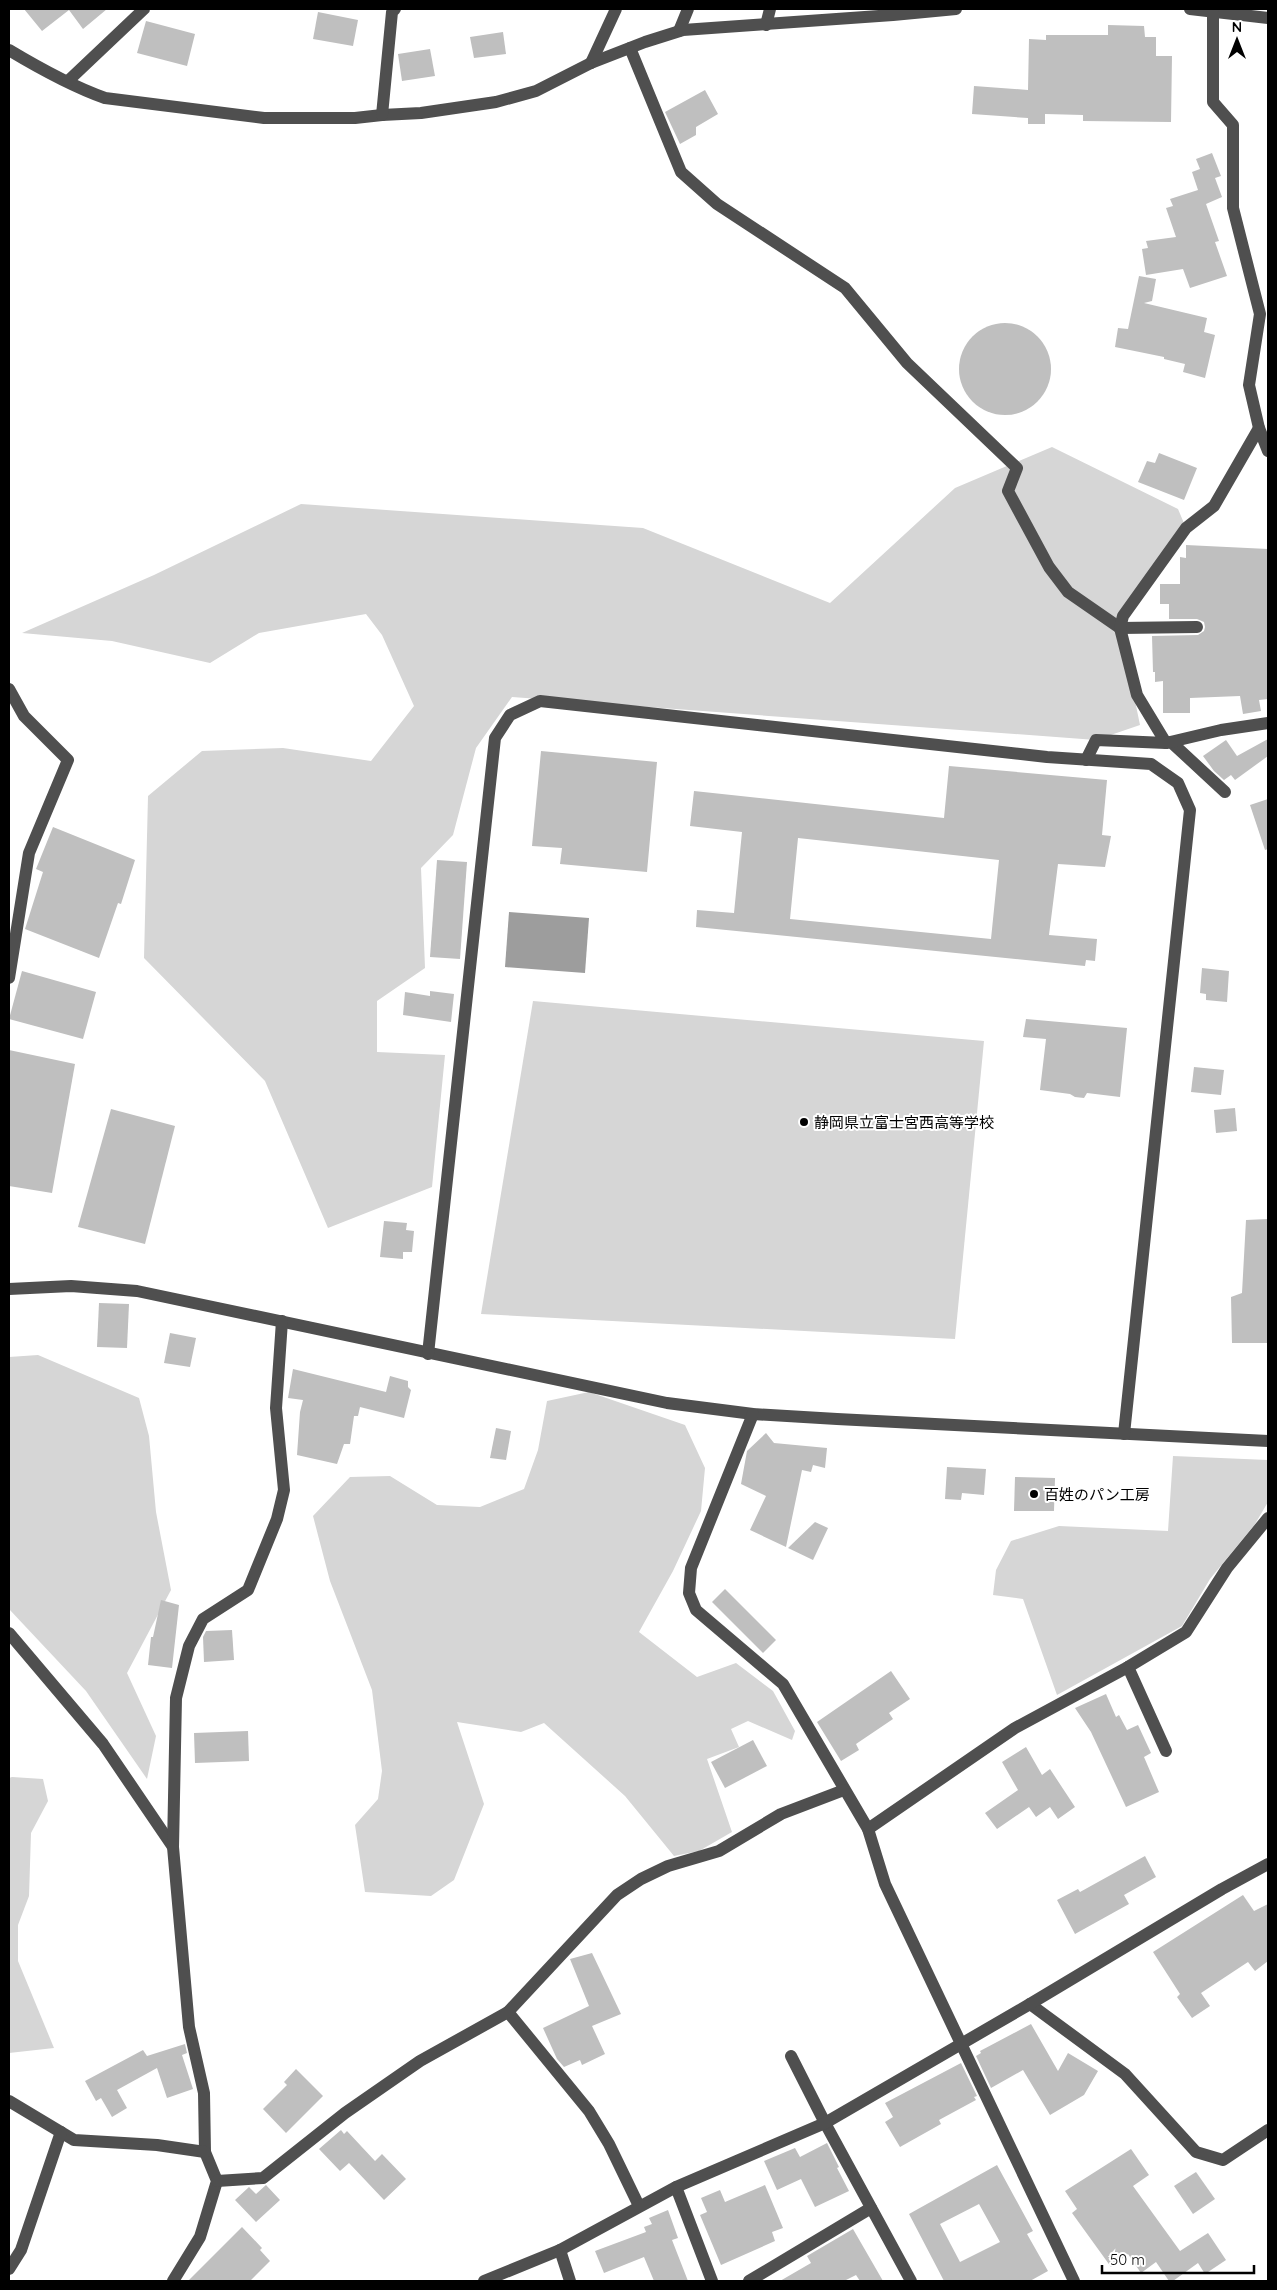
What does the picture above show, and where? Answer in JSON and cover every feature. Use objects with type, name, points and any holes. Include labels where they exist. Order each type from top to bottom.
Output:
[{"type":"street","points":[[68,81],[144,9]]},
{"type":"street","points":[[382,114],[392,12],[395,9]]},
{"type":"street","points":[[591,63],[616,9]]},
{"type":"street","points":[[679,31],[688,9]]},
{"type":"street","points":[[766,25],[770,9]]},
{"type":"street","points":[[9,50],[82,90],[106,98],[264,118],[355,118],[382,114],[422,114],[496,102],[536,91],[591,63],[679,31],[766,25],[830,14],[956,9]]},
{"type":"street","points":[[1190,9],[1268,18]]},
{"type":"street","points":[[1213,12],[1213,102],[1233,125],[1233,208],[1260,314],[1249,385],[1259,428],[1268,450]]},
{"type":"street","points":[[630,48],[681,172],[717,204],[845,288],[907,363],[1017,468],[1008,491],[1049,567],[1068,592],[1120,628],[1197,627]]},
{"type":"street","points":[[1225,792],[1168,742],[1137,695],[1120,628],[1123,616],[1130,605],[1186,528],[1214,506],[1259,428]]},
{"type":"street","points":[[9,978],[29,853],[68,760],[24,716],[10,696]]},
{"type":"street","points":[[428,1354],[495,738],[510,714],[540,701],[1086,760],[1152,764],[1178,783],[1190,810],[1124,1434]]},
{"type":"street","points":[[1086,760],[1096,740],[1168,742],[1221,730],[1268,723]]},
{"type":"street","points":[[9,1290],[71,1286],[137,1291],[667,1403],[752,1414],[1268,1441]]},
{"type":"street","points":[[174,2281],[200,2237],[217,2181],[205,2152],[204,2093],[189,2027],[173,1847],[176,1698],[189,1646],[203,1619],[248,1590],[277,1518],[284,1490],[276,1408],[282,1321]]},
{"type":"street","points":[[752,1414],[691,1568],[689,1593],[696,1610],[783,1684],[868,1829],[885,1884],[1074,2281]]},
{"type":"street","points":[[868,1829],[1015,1728],[1128,1667],[1186,1632],[1228,1568],[1268,1518]]},
{"type":"street","points":[[9,1633],[103,1744],[173,1847]]},
{"type":"street","points":[[1128,1667],[1166,1751]]},
{"type":"street","points":[[217,2181],[263,2178],[345,2114],[420,2061],[508,2012],[618,1895],[633,1885],[668,1866],[719,1852],[782,1814],[844,1790]]},
{"type":"street","points":[[484,2281],[560,2250],[639,2206],[676,2188],[825,2123],[1030,2004],[1222,1889],[1268,1864]]},
{"type":"street","points":[[1030,2004],[1125,2074],[1196,2152],[1223,2160],[1268,2130]]},
{"type":"street","points":[[508,2012],[589,2111],[609,2144],[639,2206]]},
{"type":"street","points":[[791,2056],[825,2123],[912,2281]]},
{"type":"street","points":[[9,2101],[74,2140],[157,2145],[205,2152]]},
{"type":"street","points":[[9,2269],[21,2250],[62,2132]]},
{"type":"street","points":[[676,2188],[712,2281]]},
{"type":"street","points":[[749,2281],[871,2208]]},
{"type":"street","points":[[560,2250],[570,2281]]},
{"type":"shaded area","points":[[1052,447],[1178,509],[1186,528],[1120,628],[1140,725],[1096,740],[512,697],[476,748],[453,835],[421,868],[425,968],[377,1001],[377,1052],[445,1055],[432,1187],[328,1228],[265,1081],[144,958],[148,796],[202,751],[283,748],[371,761],[414,706],[382,635],[366,614],[259,633],[210,663],[112,641],[22,633],[154,575],[301,504],[643,528],[830,603],[955,488]]},
{"type":"shaded area","points":[[509,912],[589,918],[585,973],[505,967]]},
{"type":"shaded area","points":[[533,1001],[984,1041],[955,1339],[481,1314]]},
{"type":"shaded area","points":[[38,1355],[139,1398],[149,1436],[156,1512],[171,1590],[127,1673],[156,1736],[147,1779],[86,1691],[9,1609],[9,1357]]},
{"type":"shaded area","points":[[589,1392],[685,1425],[705,1468],[701,1511],[673,1571],[639,1632],[697,1677],[736,1663],[773,1691],[795,1731],[792,1740],[748,1721],[731,1729],[739,1747],[707,1759],[732,1832],[699,1851],[674,1856],[625,1796],[544,1723],[521,1732],[457,1722],[484,1804],[454,1880],[431,1896],[365,1892],[355,1825],[378,1799],[382,1771],[372,1690],[330,1581],[313,1516],[350,1477],[390,1476],[437,1505],[480,1507],[524,1489],[538,1450],[547,1401]]},
{"type":"shaded area","points":[[1173,1456],[1268,1460],[1268,1502],[1255,1524],[1210,1579],[1182,1626],[1057,1695],[1023,1599],[993,1595],[996,1570],[1011,1541],[1059,1526],[1168,1531]]},
{"type":"shaded area","points":[[9,1778],[43,1779],[48,1801],[31,1833],[29,1896],[18,1925],[18,1961],[54,2048],[9,2053]]},
{"type":"building","points":[[24,9],[107,9],[83,29],[69,10],[42,31]]},
{"type":"building","points":[[318,12],[358,20],[353,46],[313,39]]},
{"type":"building","points":[[146,21],[195,34],[187,66],[137,53]]},
{"type":"building","points":[[1108,25],[1144,26],[1145,37],[1156,37],[1156,56],[1172,56],[1171,122],[1083,121],[1083,115],[1045,114],[1045,124],[1028,124],[1028,118],[972,114],[974,86],[1028,90],[1029,39],[1046,40],[1046,35],[1108,35]]},
{"type":"building","points":[[503,32],[506,54],[474,58],[470,37]]},
{"type":"building","points":[[430,49],[435,76],[402,81],[398,54]]},
{"type":"building","points":[[705,90],[718,114],[696,127],[696,135],[680,144],[665,112]]},
{"type":"building","points":[[1212,153],[1221,176],[1215,178],[1222,197],[1206,204],[1219,241],[1215,242],[1227,276],[1190,288],[1183,269],[1146,275],[1142,249],[1148,248],[1146,241],[1176,237],[1166,208],[1173,206],[1170,199],[1198,190],[1192,172],[1200,169],[1196,159]]},
{"type":"building","points":[[1139,276],[1156,279],[1152,301],[1144,303],[1207,318],[1204,332],[1215,335],[1205,378],[1183,372],[1185,364],[1164,359],[1164,357],[1115,347],[1118,328],[1128,329]]},
{"type":"building","points":[[1005,323],[1023,326],[1038,336],[1048,351],[1051,369],[1048,387],[1038,402],[1023,412],[1005,415],[987,412],[972,402],[962,387],[959,369],[962,351],[972,336],[987,326]]},
{"type":"building","points":[[1159,453],[1197,468],[1184,500],[1138,482],[1147,461],[1155,463]]},
{"type":"building","points":[[1186,545],[1268,549],[1268,699],[1259,700],[1261,711],[1243,714],[1240,696],[1190,698],[1190,713],[1163,713],[1163,681],[1155,682],[1152,636],[1198,635],[1204,631],[1205,627],[1204,622],[1197,619],[1169,619],[1169,604],[1160,604],[1160,584],[1180,584],[1180,557],[1186,558]]},
{"type":"building","points":[[1268,739],[1268,756],[1235,780],[1231,775],[1224,780],[1214,771],[1203,756],[1226,740],[1237,756]]},
{"type":"building","points":[[541,751],[657,762],[647,872],[560,864],[562,848],[532,846]]},
{"type":"building","points":[[949,766],[1107,780],[1102,835],[1111,836],[1105,867],[1058,864],[1049,935],[1097,939],[1095,961],[1086,960],[1085,966],[696,927],[697,910],[734,913],[742,832],[690,826],[694,791],[944,818]],"holes":[[[798,838],[999,860],[991,939],[790,919]]]},
{"type":"building","points":[[1268,799],[1268,849],[1265,850],[1250,805]]},
{"type":"building","points":[[53,827],[135,860],[121,904],[118,903],[99,958],[25,929],[43,872],[36,869]]},
{"type":"building","points":[[437,860],[467,862],[460,959],[430,957]]},
{"type":"building","points":[[1202,968],[1229,971],[1227,1002],[1206,1000],[1206,994],[1200,993]]},
{"type":"building","points":[[22,971],[96,992],[83,1039],[9,1019]]},
{"type":"building","points":[[430,991],[454,994],[451,1022],[403,1015],[405,992],[430,996]]},
{"type":"building","points":[[1026,1019],[1127,1028],[1120,1097],[1087,1093],[1084,1098],[1040,1090],[1046,1039],[1023,1037]]},
{"type":"building","points":[[9,1050],[75,1064],[52,1193],[9,1186]]},
{"type":"building","points":[[1194,1067],[1224,1070],[1221,1095],[1191,1092]]},
{"type":"building","points":[[1235,1108],[1237,1131],[1216,1133],[1214,1110]]},
{"type":"building","points":[[111,1109],[175,1126],[145,1244],[78,1227]]},
{"type":"building","points":[[1268,1219],[1268,1343],[1232,1343],[1231,1297],[1242,1293],[1246,1220]]},
{"type":"building","points":[[384,1221],[407,1223],[406,1230],[414,1231],[412,1252],[403,1252],[403,1259],[380,1257]]},
{"type":"building","points":[[99,1303],[129,1304],[127,1348],[97,1347]]},
{"type":"building","points":[[170,1333],[196,1338],[190,1367],[164,1363]]},
{"type":"building","points":[[293,1369],[386,1392],[390,1376],[408,1381],[408,1387],[411,1390],[404,1418],[360,1407],[358,1416],[354,1416],[350,1444],[344,1444],[337,1464],[297,1455],[300,1412],[303,1400],[288,1398]]},
{"type":"building","points":[[496,1428],[511,1431],[506,1460],[490,1458]]},
{"type":"building","points":[[766,1433],[774,1443],[827,1448],[825,1468],[813,1465],[811,1472],[802,1470],[786,1547],[750,1530],[766,1496],[741,1484],[747,1451]]},
{"type":"building","points":[[947,1467],[986,1469],[984,1495],[962,1493],[961,1500],[945,1499]]},
{"type":"building","name":"百姓のパン工房","points":[[1015,1477],[1055,1478],[1054,1511],[1014,1511]]},
{"type":"building","points":[[815,1522],[828,1528],[813,1560],[788,1548]]},
{"type":"building","points":[[725,1589],[776,1640],[763,1653],[712,1602]]},
{"type":"building","points":[[161,1600],[179,1605],[172,1668],[148,1665],[151,1637],[153,1637]]},
{"type":"building","points":[[232,1630],[234,1660],[204,1662],[203,1637],[206,1631]]},
{"type":"building","points":[[891,1671],[910,1699],[889,1713],[893,1719],[856,1744],[859,1750],[841,1761],[817,1722]]},
{"type":"building","points":[[1106,1694],[1116,1717],[1119,1715],[1127,1730],[1138,1725],[1151,1753],[1144,1757],[1159,1792],[1126,1807],[1091,1732],[1075,1708]]},
{"type":"building","points":[[248,1731],[249,1761],[195,1763],[194,1733]]},
{"type":"building","points":[[753,1740],[767,1766],[725,1788],[711,1762]]},
{"type":"building","points":[[1026,1747],[1042,1775],[1050,1769],[1075,1807],[1058,1819],[1050,1807],[1036,1817],[1029,1807],[997,1829],[985,1813],[1018,1790],[1002,1762]]},
{"type":"building","points":[[1145,1856],[1156,1877],[1124,1895],[1129,1904],[1075,1934],[1057,1900],[1078,1889],[1080,1892]]},
{"type":"building","points":[[1243,1895],[1254,1911],[1268,1904],[1268,1961],[1255,1971],[1248,1962],[1201,1993],[1210,2006],[1192,2018],[1177,1997],[1180,1994],[1153,1952]]},
{"type":"building","points":[[592,1953],[621,2014],[592,2026],[605,2054],[582,2065],[580,2060],[564,2067],[557,2059],[543,2028],[589,2006],[570,1959]]},
{"type":"building","points":[[1031,2024],[1058,2071],[1068,2053],[1098,2071],[1084,2095],[1050,2115],[1023,2070],[991,2088],[976,2056],[981,2053],[980,2051]]},
{"type":"building","points":[[185,2044],[187,2053],[182,2055],[193,2089],[167,2098],[157,2068],[117,2090],[127,2108],[112,2117],[101,2098],[96,2101],[85,2081],[143,2050],[147,2056]]},
{"type":"building","points":[[961,2063],[977,2096],[974,2097],[976,2100],[939,2120],[941,2124],[900,2147],[885,2122],[893,2117],[885,2103]]},
{"type":"building","points":[[296,2069],[323,2096],[286,2133],[263,2109],[287,2085],[284,2082]]},
{"type":"building","points":[[341,2130],[344,2134],[347,2131],[375,2161],[382,2154],[406,2179],[384,2200],[349,2163],[340,2171],[319,2149]]},
{"type":"building","points":[[827,2143],[849,2191],[815,2207],[801,2179],[777,2190],[764,2161],[795,2148],[800,2157]]},
{"type":"building","points":[[1131,2149],[1149,2175],[1133,2186],[1180,2251],[1208,2233],[1226,2260],[1205,2274],[1198,2263],[1173,2281],[1169,2281],[1156,2262],[1141,2273],[1128,2254],[1111,2267],[1072,2213],[1077,2209],[1065,2191]]},
{"type":"building","points":[[997,2165],[1033,2231],[1027,2234],[1048,2271],[1030,2281],[944,2281],[909,2214]],"holes":[[[979,2204],[1000,2242],[960,2262],[940,2224]]]},
{"type":"building","points":[[1196,2172],[1215,2199],[1193,2214],[1174,2186]]},
{"type":"building","points":[[266,2185],[280,2200],[256,2222],[235,2200],[249,2187],[256,2194]]},
{"type":"building","points":[[765,2185],[783,2228],[772,2232],[775,2241],[721,2265],[700,2215],[707,2212],[701,2198],[720,2190],[725,2202]]},
{"type":"building","points":[[668,2210],[678,2238],[672,2240],[688,2281],[654,2281],[644,2257],[604,2273],[595,2251],[646,2232],[644,2227],[652,2224],[649,2218]]},
{"type":"building","points":[[242,2227],[262,2248],[260,2250],[270,2261],[250,2281],[188,2281]]},
{"type":"building","points":[[853,2229],[883,2281],[860,2281],[856,2275],[844,2281],[780,2281],[811,2263],[807,2256]]},
{"type":"place","name":"静岡県立富士宮西高等学校","points":[[804,1122]]},
{"type":"place","name":"百姓のパン工房","points":[[1034,1494]]}]
